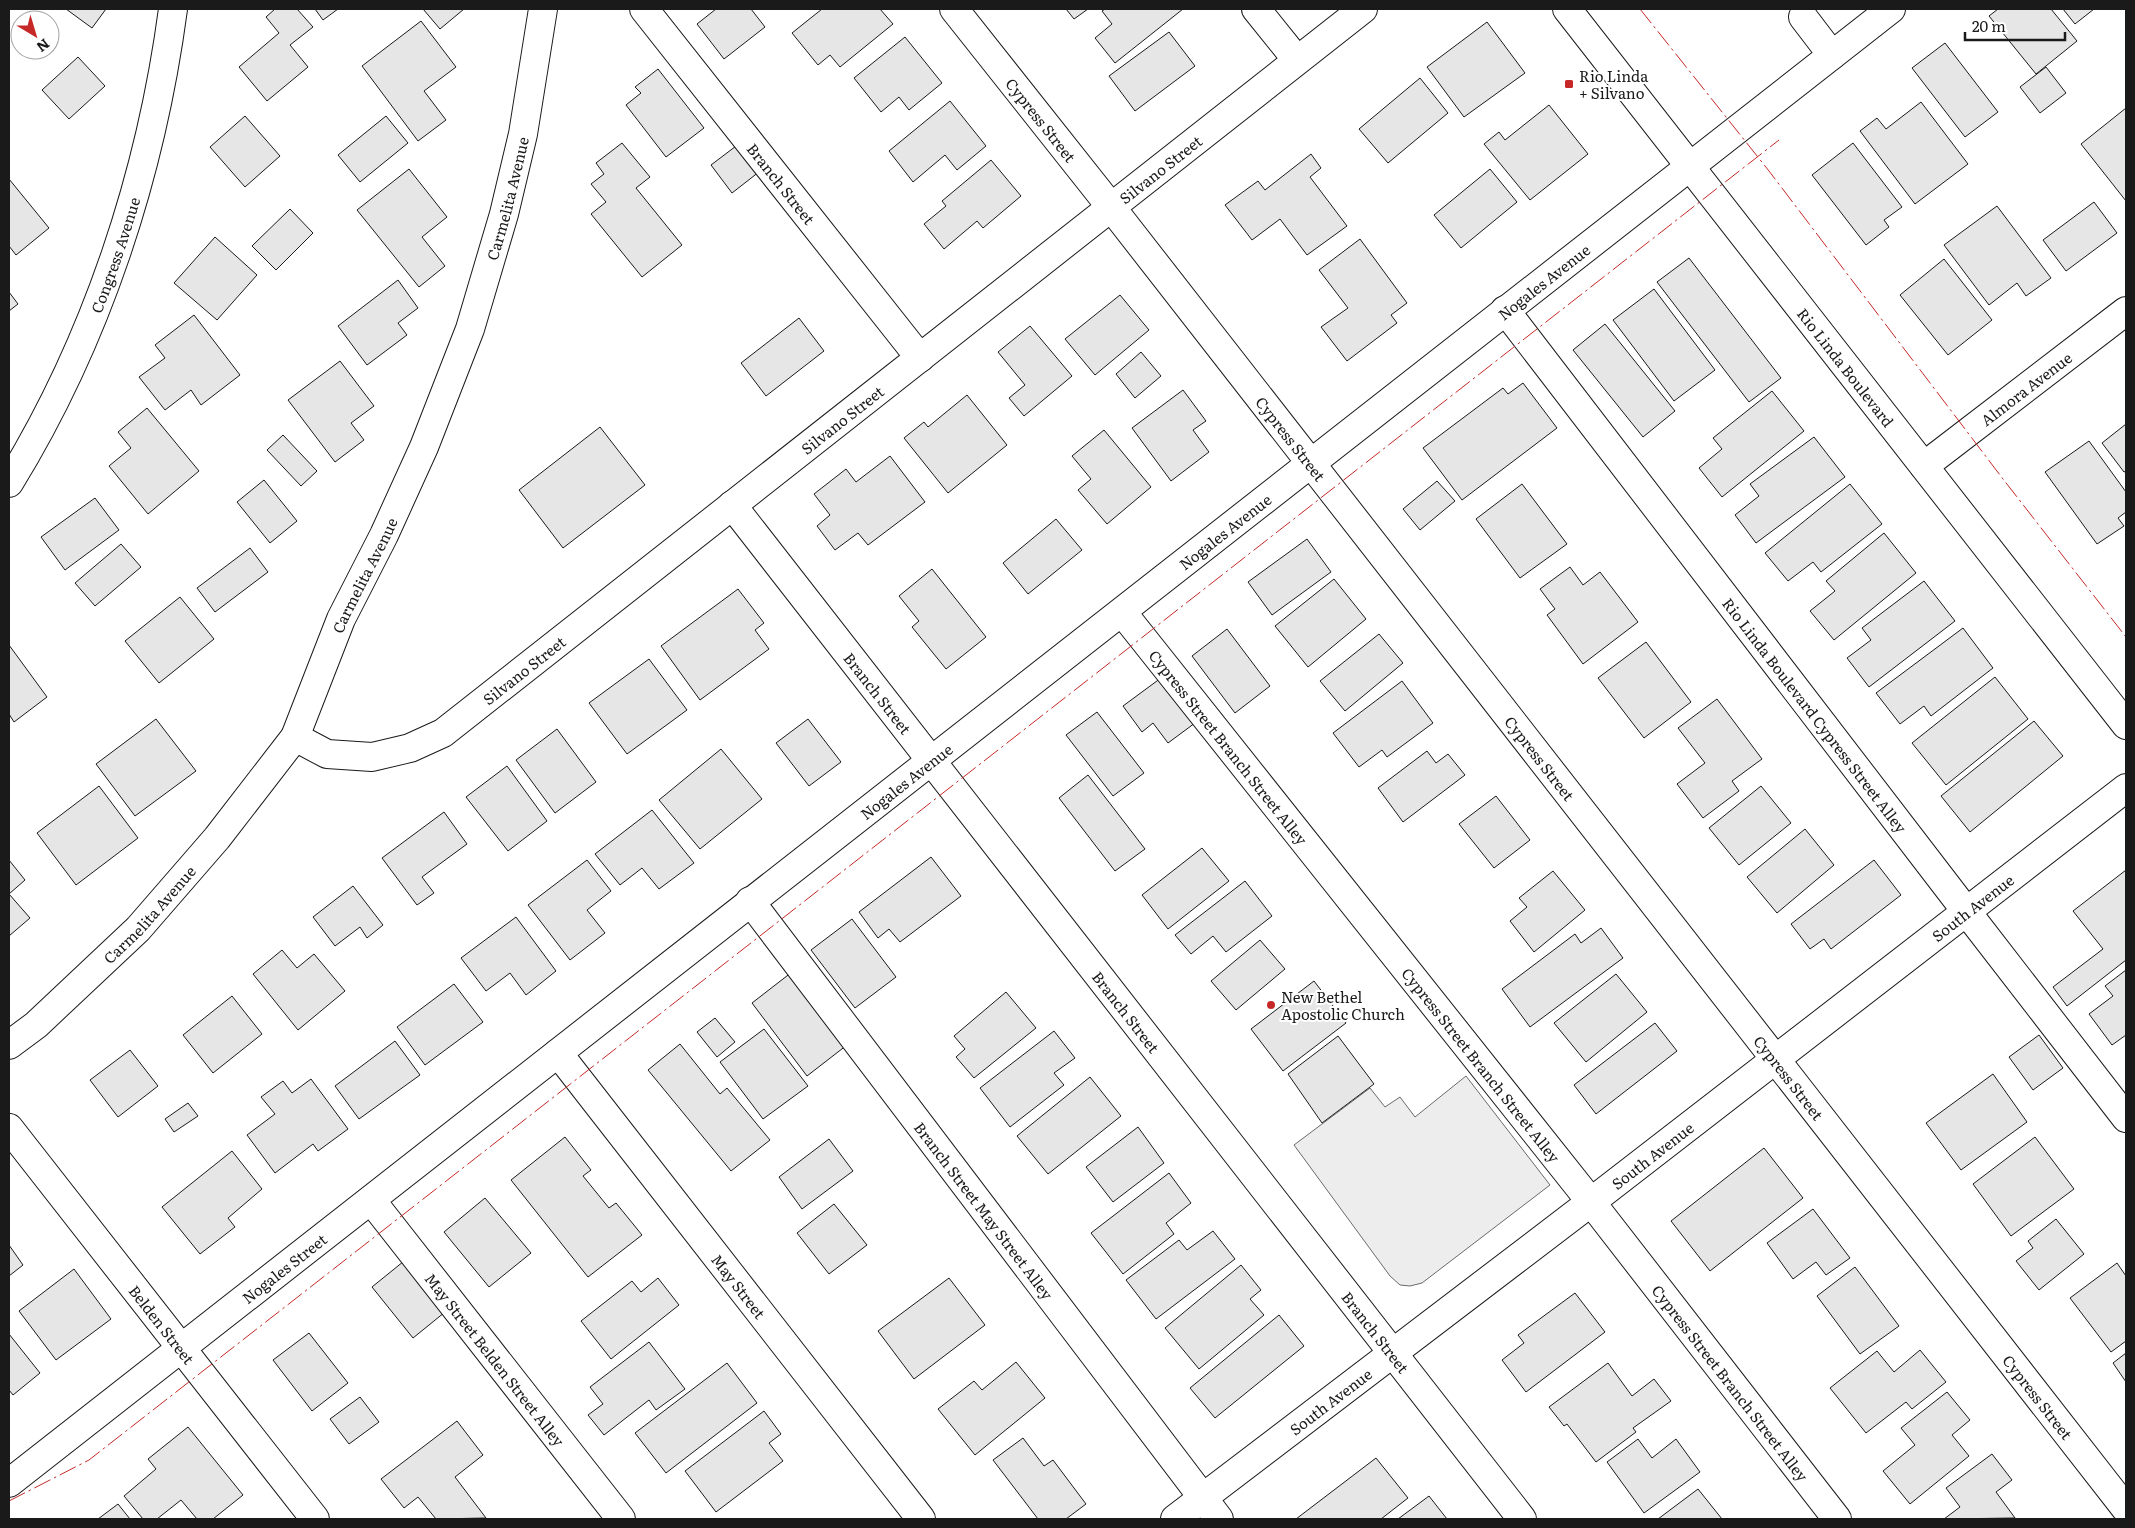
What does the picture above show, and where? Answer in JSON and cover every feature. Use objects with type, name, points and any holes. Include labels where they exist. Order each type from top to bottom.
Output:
[{"type":"street","name":"Congress Avenue","points":[[9,483],[60,389],[95,310],[124,227],[148,143],[167,57],[173,9]]},
{"type":"street","name":"Carmelita Avenue","points":[[9,1045],[36,1025],[138,929],[217,838],[295,737],[341,619],[384,534],[424,448],[470,328],[504,214],[523,134],[544,9]]},
{"type":"street","name":"Branch Street","points":[[644,9],[920,358]]},
{"type":"street","name":"Cypress Street","points":[[954,9],[1111,207],[2126,1509]]},
{"type":"street","points":[[1256,9],[1297,60]]},
{"type":"street","name":"Silvano Street","points":[[295,737],[328,754],[372,758],[410,748],[443,733],[1363,9]]},
{"type":"street","name":"Rio Linda Boulevard","points":[[1567,9],[2126,725]]},
{"type":"street","name":"Nogales Avenue","points":[[558,1053],[1891,9]]},
{"type":"street","points":[[1803,17],[1832,55]]},
{"type":"street","name":"Rio Linda Boulevard Cypress Street Alley","points":[[1505,310],[2126,1118]]},
{"type":"street","name":"Almora Avenue","points":[[1924,466],[2126,311]]},
{"type":"street","name":"Branch Street","points":[[732,505],[1522,1519]]},
{"type":"street","name":"Cypress Street Branch Street Alley","points":[[1122,612],[1591,1202],[1837,1519]]},
{"type":"street","name":"South Avenue","points":[[1176,1519],[1211,1509],[1392,1352],[1591,1202],[2126,788]]},
{"type":"street","name":"Branch Street May Street Alley","points":[[750,902],[1211,1509]]},
{"type":"street","name":"Nogales Street","points":[[9,1482],[558,1053]]},
{"type":"street","name":"May Street","points":[[558,1053],[921,1519]]},
{"type":"street","name":"Belden Street","points":[[9,1128],[180,1349],[315,1519]]},
{"type":"street","name":"May Street Belden Street Alley","points":[[371,1200],[621,1519]]},
{"type":"shaded area","points":[[1466,1076],[1550,1185],[1422,1283],[1410,1286],[1400,1285],[1390,1276],[1294,1145],[1370,1088],[1385,1107],[1400,1097],[1415,1117]]},
{"type":"building","points":[[66,9],[106,9],[92,28]]},
{"type":"building","points":[[275,9],[297,9],[313,27],[290,45],[308,67],[267,101],[239,67],[279,33],[266,17]]},
{"type":"building","points":[[315,9],[338,9],[323,20]]},
{"type":"building","points":[[423,9],[464,9],[440,29]]},
{"type":"building","points":[[716,9],[751,9],[765,27],[724,59],[697,24]]},
{"type":"building","points":[[822,9],[880,9],[893,24],[840,67],[830,55],[818,65],[792,33]]},
{"type":"building","points":[[1066,9],[1088,9],[1074,19]]},
{"type":"building","points":[[1105,9],[1183,9],[1115,63],[1095,38],[1112,24],[1102,11]]},
{"type":"building","points":[[1998,9],[2051,9],[2077,41],[2036,74],[1989,16]]},
{"type":"building","points":[[2063,9],[2094,9],[2075,24]]},
{"type":"building","points":[[421,21],[456,67],[424,91],[446,120],[418,141],[362,66]]},
{"type":"building","points":[[1487,22],[1525,73],[1464,117],[1427,67]]},
{"type":"building","points":[[1169,32],[1195,66],[1135,111],[1109,76]]},
{"type":"building","points":[[905,37],[942,83],[909,110],[899,97],[881,112],[854,78]]},
{"type":"building","points":[[1945,43],[1998,112],[1965,137],[1912,68]]},
{"type":"building","points":[[78,57],[105,86],[69,119],[42,90]]},
{"type":"building","points":[[2046,67],[2066,93],[2040,113],[2020,87]]},
{"type":"building","points":[[658,69],[704,128],[666,157],[626,105],[641,93],[635,87]]},
{"type":"building","points":[[1420,78],[1448,113],[1388,163],[1359,129]]},
{"type":"building","points":[[950,101],[986,146],[957,170],[945,155],[913,182],[889,151]]},
{"type":"building","points":[[1921,102],[1968,164],[1915,204],[1860,131],[1877,118],[1886,129]]},
{"type":"building","points":[[1549,105],[1588,154],[1530,200],[1484,144],[1499,132],[1505,140]]},
{"type":"building","points":[[2126,108],[2126,201],[2081,144]]},
{"type":"building","points":[[245,116],[280,156],[245,187],[210,147]]},
{"type":"building","points":[[386,116],[408,143],[360,182],[338,155]]},
{"type":"building","points":[[744,140],[764,168],[732,193],[711,165]]},
{"type":"building","points":[[622,143],[650,177],[636,188],[682,245],[642,277],[591,214],[606,202],[591,184],[604,174],[596,163]]},
{"type":"building","points":[[1853,143],[1902,207],[1884,220],[1889,227],[1866,245],[1812,175]]},
{"type":"building","points":[[1311,154],[1321,168],[1310,177],[1347,226],[1307,255],[1280,219],[1252,240],[1225,205],[1258,181],[1265,190]]},
{"type":"building","points":[[991,160],[1021,196],[983,228],[977,221],[944,249],[924,224],[946,206],[942,201]]},
{"type":"building","points":[[409,169],[447,217],[422,237],[445,266],[419,287],[357,210]]},
{"type":"building","points":[[1490,169],[1517,202],[1461,248],[1434,215]]},
{"type":"building","points":[[9,179],[49,228],[16,255],[9,246]]},
{"type":"building","points":[[2094,202],[2117,233],[2066,271],[2043,240]]},
{"type":"building","points":[[1997,206],[2051,278],[2026,296],[2017,283],[1989,305],[1944,245]]},
{"type":"building","points":[[290,209],[313,233],[276,270],[252,246]]},
{"type":"building","points":[[215,237],[257,275],[217,320],[174,283]]},
{"type":"building","points":[[1360,239],[1407,303],[1391,315],[1397,323],[1347,361],[1321,327],[1348,308],[1319,270]]},
{"type":"building","points":[[1689,258],[1781,378],[1749,402],[1657,282]]},
{"type":"building","points":[[1944,259],[1992,320],[1948,355],[1900,295]]},
{"type":"building","points":[[398,280],[418,308],[398,323],[407,335],[367,365],[338,326]]},
{"type":"building","points":[[1654,289],[1715,370],[1674,401],[1613,320]]},
{"type":"building","points":[[9,292],[18,304],[9,311]]},
{"type":"building","points":[[1120,295],[1149,330],[1095,375],[1065,339]]},
{"type":"building","points":[[194,315],[240,375],[201,405],[191,390],[165,410],[139,377],[165,358],[155,345]]},
{"type":"building","points":[[799,318],[824,351],[766,396],[741,363]]},
{"type":"building","points":[[1605,324],[1675,411],[1643,437],[1573,350]]},
{"type":"building","points":[[1030,326],[1072,376],[1024,416],[1009,398],[1025,385],[998,352]]},
{"type":"building","points":[[1141,352],[1161,376],[1135,398],[1116,374]]},
{"type":"building","points":[[340,361],[374,406],[351,423],[364,440],[335,462],[288,400]]},
{"type":"building","points":[[1523,383],[1557,428],[1462,500],[1423,448],[1503,388],[1508,394]]},
{"type":"building","points":[[1183,390],[1206,421],[1193,430],[1209,452],[1171,481],[1132,428]]},
{"type":"building","points":[[1772,391],[1804,431],[1722,497],[1699,468],[1722,449],[1713,438]]},
{"type":"building","points":[[967,395],[1007,445],[948,493],[904,438],[924,422],[928,427]]},
{"type":"building","points":[[147,408],[199,471],[148,514],[109,466],[131,448],[118,432]]},
{"type":"building","points":[[2126,424],[2126,471],[2124,472],[2102,443]]},
{"type":"building","points":[[600,427],[645,485],[563,548],[519,490]]},
{"type":"building","points":[[1104,430],[1151,487],[1107,524],[1078,490],[1091,479],[1072,456]]},
{"type":"building","points":[[283,435],[317,471],[301,486],[267,450]]},
{"type":"building","points":[[1814,437],[1845,477],[1756,543],[1735,515],[1759,496],[1750,484]]},
{"type":"building","points":[[2089,441],[2126,492],[2126,512],[2118,518],[2124,526],[2097,544],[2045,472]]},
{"type":"building","points":[[890,456],[925,502],[868,545],[858,533],[835,550],[817,526],[830,515],[814,494],[846,469],[856,482]]},
{"type":"building","points":[[264,480],[297,521],[270,543],[237,502]]},
{"type":"building","points":[[1437,481],[1455,501],[1420,530],[1403,509]]},
{"type":"building","points":[[1522,484],[1567,544],[1520,578],[1476,519]]},
{"type":"building","points":[[1850,484],[1882,524],[1821,572],[1813,562],[1788,581],[1765,553]]},
{"type":"building","points":[[95,498],[119,530],[65,570],[41,537]]},
{"type":"building","points":[[1056,519],[1082,550],[1028,594],[1003,563]]},
{"type":"building","points":[[1884,533],[1916,573],[1834,640],[1810,611],[1835,591],[1826,581]]},
{"type":"building","points":[[1307,539],[1331,572],[1272,615],[1248,582]]},
{"type":"building","points":[[121,544],[141,567],[95,606],[75,583]]},
{"type":"building","points":[[250,548],[268,572],[215,612],[197,588]]},
{"type":"building","points":[[1570,567],[1583,585],[1600,572],[1638,622],[1583,664],[1547,615],[1555,609],[1540,589]]},
{"type":"building","points":[[932,569],[986,637],[946,669],[912,627],[919,621],[899,596]]},
{"type":"building","points":[[1334,579],[1366,619],[1308,667],[1275,626]]},
{"type":"building","points":[[1924,581],[1955,621],[1869,687],[1847,658],[1871,640],[1862,628]]},
{"type":"building","points":[[738,589],[764,623],[755,630],[769,649],[700,700],[661,646]]},
{"type":"building","points":[[180,597],[214,639],[159,683],[125,641]]},
{"type":"building","points":[[1963,628],[1993,668],[1931,716],[1924,706],[1900,724],[1876,693]]},
{"type":"building","points":[[1227,629],[1270,686],[1235,713],[1192,656]]},
{"type":"building","points":[[1379,634],[1403,663],[1345,711],[1320,681]]},
{"type":"building","points":[[1646,642],[1691,702],[1644,738],[1598,678]]},
{"type":"building","points":[[9,645],[47,697],[14,722],[9,714]]},
{"type":"building","points":[[649,659],[687,710],[627,754],[589,703]]},
{"type":"building","points":[[1165,675],[1199,720],[1168,743],[1153,723],[1142,732],[1123,706]]},
{"type":"building","points":[[1995,677],[2028,719],[1946,785],[1912,743]]},
{"type":"building","points":[[1402,681],[1433,723],[1387,757],[1382,750],[1359,767],[1333,733]]},
{"type":"building","points":[[1717,699],[1762,759],[1732,781],[1739,791],[1703,818],[1677,784],[1705,763],[1678,728]]},
{"type":"building","points":[[1097,712],[1144,773],[1113,796],[1066,735]]},
{"type":"building","points":[[156,719],[196,771],[135,816],[96,764]]},
{"type":"building","points":[[808,719],[841,762],[809,786],[776,743]]},
{"type":"building","points":[[2034,721],[2063,756],[1970,832],[1941,796]]},
{"type":"building","points":[[557,729],[596,782],[555,813],[516,760]]},
{"type":"building","points":[[721,749],[762,799],[700,849],[659,800]]},
{"type":"building","points":[[1427,751],[1436,763],[1448,754],[1465,775],[1403,822],[1378,788]]},
{"type":"building","points":[[507,766],[547,821],[508,851],[466,797]]},
{"type":"building","points":[[1088,775],[1145,849],[1115,871],[1059,798]]},
{"type":"building","points":[[99,786],[138,838],[76,885],[37,833]]},
{"type":"building","points":[[1761,786],[1791,823],[1739,865],[1709,828]]},
{"type":"building","points":[[1496,796],[1530,840],[1494,868],[1459,824]]},
{"type":"building","points":[[652,810],[694,863],[659,889],[642,868],[620,885],[595,854]]},
{"type":"building","points":[[444,812],[467,844],[422,877],[434,893],[417,905],[382,858]]},
{"type":"building","points":[[1805,829],[1834,865],[1777,913],[1747,877]]},
{"type":"building","points":[[1202,848],[1229,881],[1168,929],[1142,895]]},
{"type":"building","points":[[931,857],[961,896],[900,942],[889,929],[878,938],[859,912]]},
{"type":"building","points":[[9,860],[25,880],[9,894]]},
{"type":"building","points":[[587,860],[611,891],[587,910],[605,933],[570,960],[528,905]]},
{"type":"building","points":[[1874,860],[1901,895],[1831,949],[1824,939],[1810,949],[1791,924]]},
{"type":"building","points":[[2126,870],[2126,960],[2067,1006],[2053,987],[2103,949],[2073,911]]},
{"type":"building","points":[[1553,871],[1585,910],[1534,952],[1510,921],[1527,907],[1519,898]]},
{"type":"building","points":[[1245,881],[1272,916],[1226,952],[1213,936],[1191,954],[1175,935]]},
{"type":"building","points":[[353,886],[383,925],[367,938],[360,927],[335,946],[313,917]]},
{"type":"building","points":[[9,894],[30,918],[9,936]]},
{"type":"building","points":[[516,917],[556,971],[526,995],[510,973],[486,991],[461,958]]},
{"type":"building","points":[[852,919],[896,977],[855,1008],[811,950]]},
{"type":"building","points":[[1601,928],[1623,958],[1530,1027],[1502,989],[1575,934],[1581,943]]},
{"type":"building","points":[[1260,940],[1285,969],[1236,1010],[1211,981]]},
{"type":"building","points":[[282,950],[297,968],[314,954],[345,991],[298,1030],[253,974]]},
{"type":"building","points":[[2126,970],[2126,1035],[2112,1045],[2089,1014],[2113,996],[2105,986]]},
{"type":"building","points":[[792,972],[847,1045],[807,1076],[752,1003]]},
{"type":"building","points":[[1616,974],[1647,1012],[1586,1062],[1554,1023]]},
{"type":"building","points":[[1314,981],[1346,1023],[1283,1071],[1251,1029]]},
{"type":"building","points":[[454,984],[483,1022],[425,1065],[397,1027]]},
{"type":"building","points":[[1006,992],[1036,1028],[974,1078],[956,1057],[965,1049],[954,1036]]},
{"type":"building","points":[[232,996],[262,1034],[213,1073],[183,1035]]},
{"type":"building","points":[[715,1018],[735,1042],[717,1057],[697,1032]]},
{"type":"building","points":[[1655,1023],[1677,1051],[1596,1114],[1574,1085]]},
{"type":"building","points":[[764,1029],[808,1086],[763,1119],[720,1062]]},
{"type":"building","points":[[1054,1031],[1075,1058],[1054,1073],[1064,1085],[1010,1127],[980,1088]]},
{"type":"building","points":[[2039,1035],[2063,1068],[2033,1090],[2009,1057]]},
{"type":"building","points":[[1338,1036],[1374,1084],[1322,1123],[1288,1074]]},
{"type":"building","points":[[395,1041],[420,1075],[359,1119],[335,1086]]},
{"type":"building","points":[[680,1044],[720,1094],[727,1088],[770,1140],[731,1171],[648,1070]]},
{"type":"building","points":[[130,1050],[158,1086],[118,1117],[90,1080]]},
{"type":"building","points":[[1993,1074],[2027,1122],[1961,1170],[1926,1123]]},
{"type":"building","points":[[1090,1077],[1121,1116],[1048,1174],[1017,1136]]},
{"type":"building","points":[[311,1079],[348,1129],[318,1151],[313,1144],[275,1173],[247,1135],[275,1114],[261,1097],[283,1081],[292,1093]]},
{"type":"building","points":[[188,1103],[198,1116],[174,1132],[165,1119]]},
{"type":"building","points":[[1138,1127],[1164,1163],[1113,1202],[1086,1167]]},
{"type":"building","points":[[565,1137],[591,1170],[583,1176],[609,1208],[616,1203],[642,1235],[588,1277],[511,1180]]},
{"type":"building","points":[[2035,1137],[2074,1189],[2011,1236],[1973,1184]]},
{"type":"building","points":[[829,1139],[853,1171],[802,1209],[779,1177]]},
{"type":"building","points":[[1764,1148],[1803,1198],[1710,1271],[1671,1221]]},
{"type":"building","points":[[232,1151],[262,1189],[228,1218],[235,1227],[200,1254],[162,1207]]},
{"type":"building","points":[[1169,1173],[1191,1203],[1166,1223],[1174,1234],[1123,1274],[1091,1233]]},
{"type":"building","points":[[485,1198],[531,1253],[489,1287],[444,1232]]},
{"type":"building","points":[[834,1204],[867,1245],[829,1274],[797,1233]]},
{"type":"building","points":[[1813,1209],[1850,1258],[1826,1275],[1816,1262],[1793,1279],[1767,1243]]},
{"type":"building","points":[[2056,1219],[2084,1254],[2039,1290],[2016,1261],[2033,1248],[2028,1241]]},
{"type":"building","points":[[1213,1231],[1235,1259],[1156,1319],[1126,1280],[1179,1240],[1187,1250]]},
{"type":"building","points":[[9,1245],[23,1265],[9,1276]]},
{"type":"building","points":[[409,1257],[450,1308],[413,1338],[372,1287]]},
{"type":"building","points":[[2117,1263],[2126,1276],[2126,1341],[2111,1352],[2070,1298]]},
{"type":"building","points":[[1241,1265],[1261,1290],[1250,1299],[1264,1315],[1199,1369],[1165,1328]]},
{"type":"building","points":[[1855,1267],[1899,1326],[1860,1354],[1817,1296]]},
{"type":"building","points":[[74,1269],[111,1319],[56,1360],[19,1311]]},
{"type":"building","points":[[658,1278],[679,1305],[611,1359],[581,1321],[632,1281],[641,1292]]},
{"type":"building","points":[[949,1278],[985,1325],[914,1379],[878,1331]]},
{"type":"building","points":[[1575,1293],[1605,1332],[1526,1392],[1502,1360],[1524,1343],[1518,1335]]},
{"type":"building","points":[[1279,1315],[1304,1346],[1215,1418],[1190,1388]]},
{"type":"building","points":[[309,1333],[348,1383],[312,1411],[273,1360]]},
{"type":"building","points":[[9,1334],[40,1373],[13,1395],[9,1390]]},
{"type":"building","points":[[649,1342],[685,1389],[656,1410],[649,1400],[604,1435],[588,1415],[603,1404],[590,1387]]},
{"type":"building","points":[[1920,1350],[1946,1382],[1912,1409],[1906,1402],[1866,1433],[1830,1388],[1877,1351],[1894,1372]]},
{"type":"building","points":[[2126,1353],[2126,1382],[2113,1363]]},
{"type":"building","points":[[1016,1362],[1045,1398],[975,1455],[938,1409],[974,1381],[982,1390]]},
{"type":"building","points":[[727,1363],[757,1403],[666,1473],[635,1433]]},
{"type":"building","points":[[1608,1363],[1632,1396],[1654,1379],[1671,1401],[1633,1428],[1636,1432],[1596,1462],[1567,1424],[1564,1426],[1549,1407]]},
{"type":"building","points":[[1947,1392],[1970,1420],[1952,1435],[1969,1456],[1910,1504],[1883,1471],[1915,1445],[1901,1428]]},
{"type":"building","points":[[360,1397],[379,1422],[349,1444],[330,1419]]},
{"type":"building","points":[[764,1411],[781,1434],[769,1443],[783,1461],[716,1512],[685,1471]]},
{"type":"building","points":[[457,1421],[483,1455],[455,1477],[486,1518],[436,1519],[418,1497],[404,1508],[381,1479]]},
{"type":"building","points":[[188,1427],[243,1495],[213,1519],[197,1519],[181,1500],[157,1519],[143,1519],[124,1496],[156,1469],[148,1459]]},
{"type":"building","points":[[1023,1438],[1044,1466],[1053,1460],[1086,1504],[1066,1519],[1038,1519],[993,1460]]},
{"type":"building","points":[[1638,1439],[1652,1458],[1676,1439],[1700,1472],[1644,1513],[1607,1462]]},
{"type":"building","points":[[1992,1454],[2012,1480],[1996,1492],[2015,1518],[1944,1519],[1960,1507],[1946,1488]]},
{"type":"building","points":[[1376,1458],[1408,1498],[1381,1519],[1296,1519]]},
{"type":"building","points":[[1698,1489],[1722,1519],[1658,1519]]},
{"type":"building","points":[[1429,1496],[1447,1519],[1398,1519]]},
{"type":"building","points":[[118,1504],[130,1519],[98,1519]]},
{"type":"power","points":[[1640,9],[1769,171],[2003,479],[2126,637]]},
{"type":"power","points":[[9,1501],[89,1460],[1779,140]]},
{"type":"place","name":"Rio Linda + Silvano","points":[[1569,84]]},
{"type":"place","name":"New Bethel Apostolic Church","points":[[1271,1005]]}]
